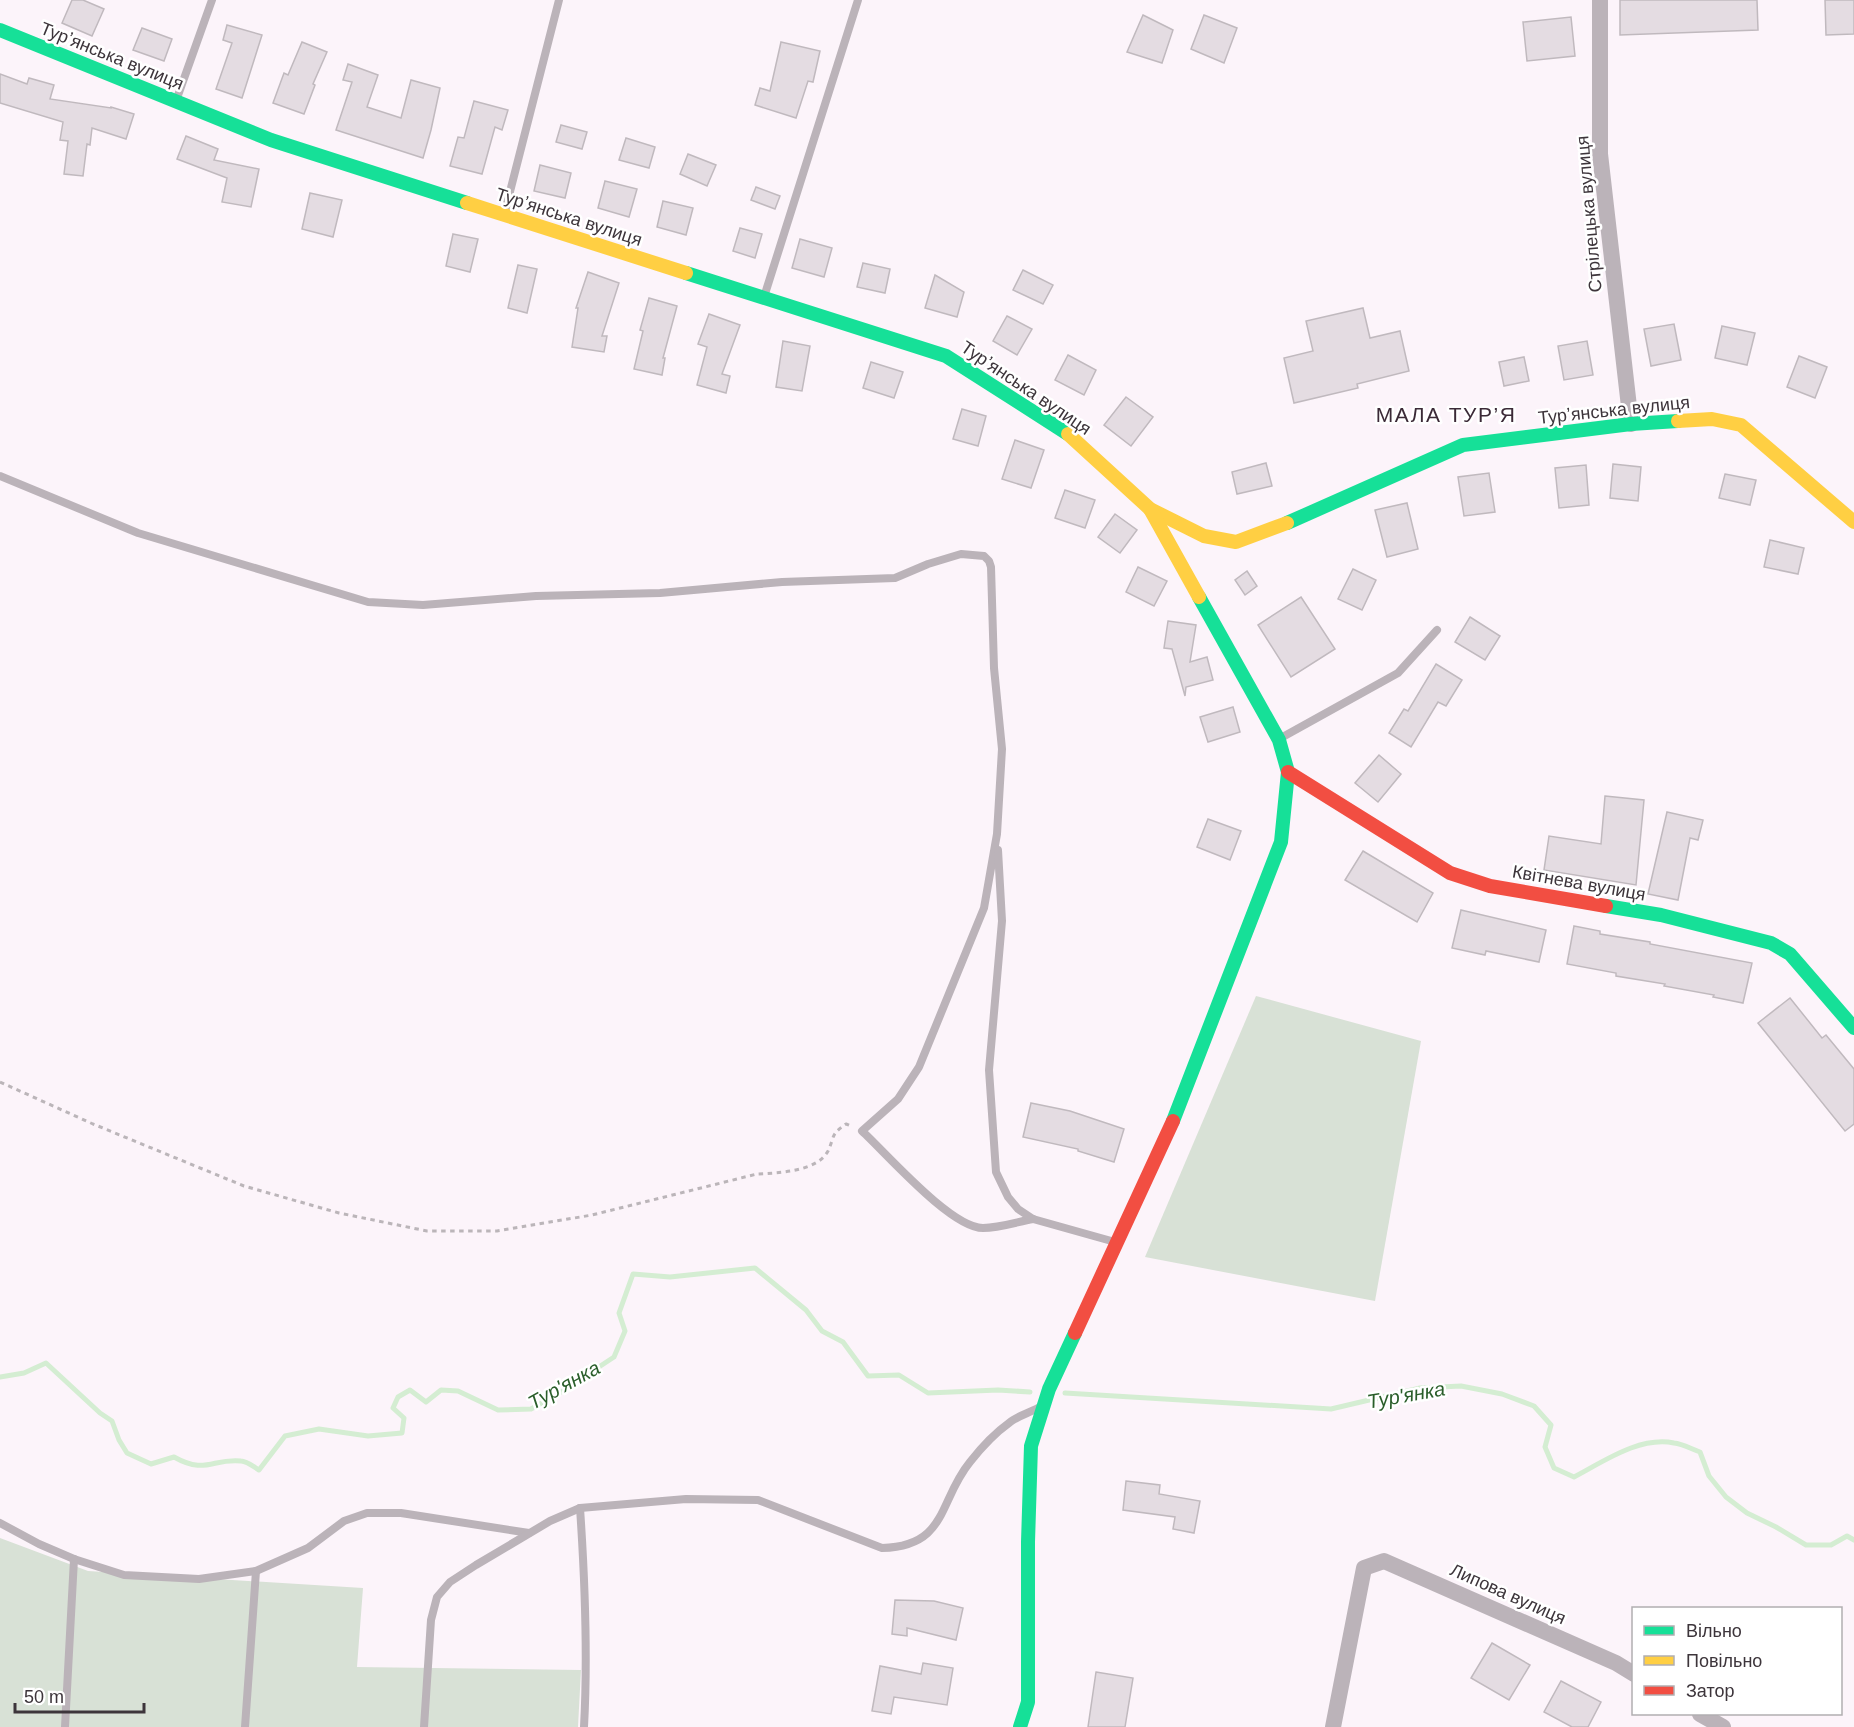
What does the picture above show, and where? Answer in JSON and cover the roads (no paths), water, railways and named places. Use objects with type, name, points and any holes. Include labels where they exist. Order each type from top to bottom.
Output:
[{"type":"street","name":"Стрілецька вулиця","points":[[1600,0],[1600,154],[1631,424]]},
{"type":"street","name":"Турʼянська вулиця","points":[[0,30],[271,140],[946,356],[1071,436],[1150,509],[1204,537],[1236,542],[1266,532],[1463,445],[1631,424],[1712,419],[1741,425],[1854,522]]},
{"type":"street","points":[[1020,1727],[1028,1702],[1028,1542],[1031,1446],[1048,1389],[1167,1135],[1281,842],[1288,772],[1279,740],[1150,509]]},
{"type":"street","name":"Квітнева вулиця","points":[[1288,772],[1450,873],[1490,886],[1661,915],[1771,943],[1790,954],[1854,1028]]},
{"type":"street","name":"Липова вулиця","points":[[1333,1727],[1364,1568],[1384,1561],[1616,1663],[1632,1673]]},
{"type":"street","points":[[1703,1715],[1723,1727]]},
{"type":"lane","points":[[176,101],[212,0]]},
{"type":"lane","points":[[504,215],[559,0]]},
{"type":"lane","points":[[764,298],[858,0]]},
{"type":"lane","points":[[0,476],[138,533],[368,602],[423,605],[536,596],[660,593],[782,582],[895,578],[928,564],[961,554],[984,556],[991,567],[994,668],[1002,750],[997,834],[984,908],[919,1067],[898,1099],[862,1131],[956,1219],[981,1228],[1033,1219]]},
{"type":"lane","points":[[1279,740],[1398,673],[1437,630]]},
{"type":"lane","points":[[997,834],[1002,921],[989,1070],[996,1172],[1008,1197],[1018,1209],[1033,1219],[1118,1243]]},
{"type":"lane","points":[[424,1727],[431,1620],[437,1597],[450,1582],[550,1521],[580,1508],[686,1499],[758,1500],[882,1548],[903,1548],[931,1532],[969,1463],[992,1439],[1010,1421],[1044,1406]]},
{"type":"lane","points":[[580,1508],[586,1624],[584,1727]]},
{"type":"lane","points":[[0,1523],[39,1544],[74,1559],[124,1575],[200,1579],[256,1571],[308,1548],[344,1521],[367,1513],[401,1513],[530,1533]]},
{"type":"lane","points":[[65,1727],[74,1559]]},
{"type":"lane","points":[[245,1727],[256,1571]]},
{"type":"waterway","name":"Тур'янка","points":[[0,1377],[24,1373],[46,1363],[100,1413],[112,1421],[127,1453],[151,1464],[174,1457],[194,1465],[243,1461],[259,1470],[285,1436],[319,1429],[368,1436],[402,1433],[404,1418],[393,1408],[398,1397],[410,1390],[426,1402],[441,1390],[458,1391],[498,1410],[531,1409],[614,1357],[625,1331],[619,1313],[633,1274],[670,1277],[755,1268],[806,1310],[822,1331],[843,1342],[868,1376],[899,1375],[928,1393],[998,1390],[1030,1392]]},
{"type":"waterway","name":"Тур'янка","points":[[1065,1393],[1331,1409],[1420,1388],[1461,1386],[1502,1394],[1534,1406],[1551,1425],[1545,1447],[1554,1468],[1574,1477],[1635,1447],[1661,1442],[1677,1444],[1700,1452],[1709,1476],[1726,1497],[1747,1513],[1806,1545],[1831,1545],[1847,1536],[1854,1540]]},
{"type":"district","name":"МАЛА ТУР’Я","points":[[1446,415]]}]
